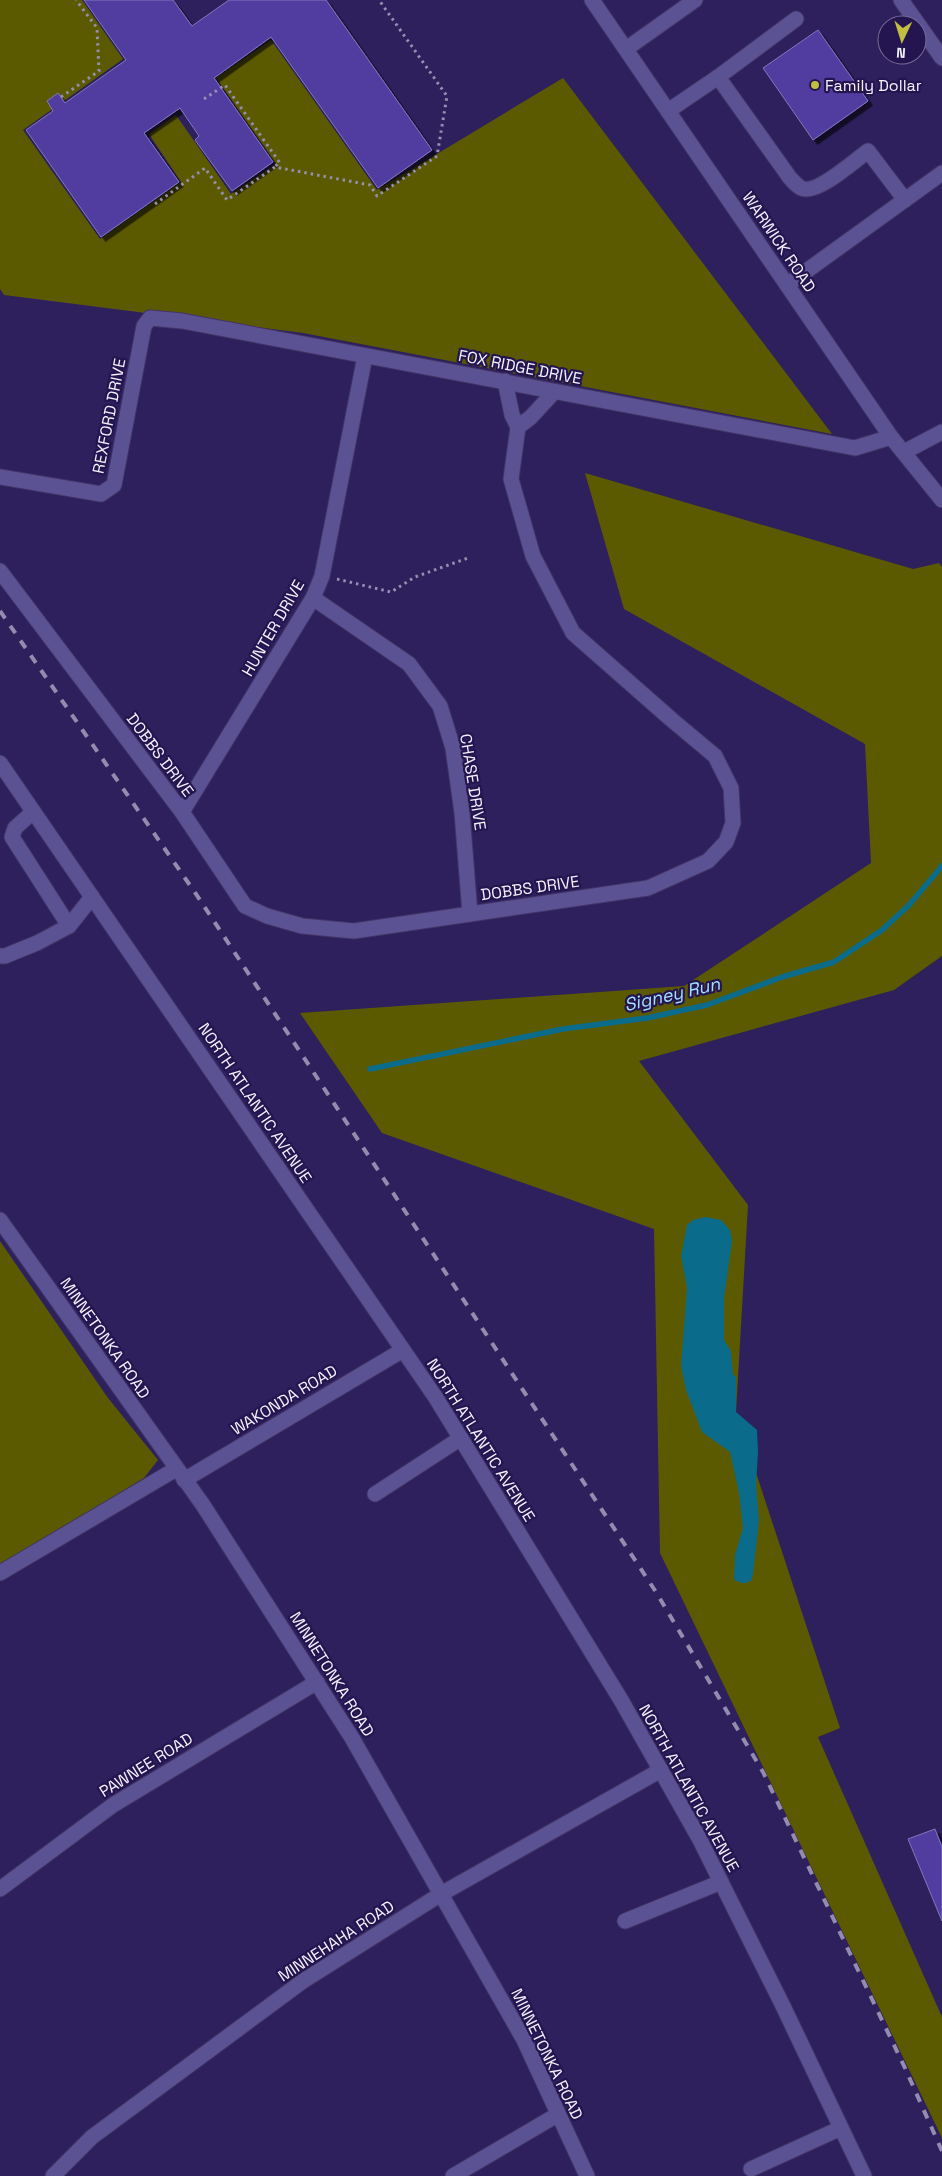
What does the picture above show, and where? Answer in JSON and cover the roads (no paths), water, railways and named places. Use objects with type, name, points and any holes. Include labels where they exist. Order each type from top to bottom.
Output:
[{"type":"street","name":"WARWICK ROAD","points":[[592,0],[891,437],[942,500]]},
{"type":"street","points":[[901,0],[942,58]]},
{"type":"street","points":[[626,49],[691,1]]},
{"type":"street","points":[[668,111],[718,77],[796,19]]},
{"type":"street","points":[[718,77],[790,178],[801,188],[809,190],[820,187],[868,151],[905,200]]},
{"type":"street","points":[[787,285],[942,173]]},
{"type":"street","name":"FOX RIDGE DRIVE","points":[[144,326],[150,318],[182,321],[854,448],[891,437]]},
{"type":"street","name":"REXFORD DRIVE","points":[[0,477],[101,494],[114,485],[144,326]]},
{"type":"street","name":"HUNTER DRIVE","points":[[182,812],[313,598],[322,576],[366,356]]},
{"type":"street","name":"DOBBS DRIVE","points":[[0,571],[182,812],[244,906],[267,916],[302,926],[354,932],[648,888],[708,861],[726,842],[733,823],[731,788],[715,756],[573,633],[533,556],[511,479],[518,427],[512,415],[505,381]]},
{"type":"street","points":[[518,427],[531,417],[554,392]]},
{"type":"street","points":[[904,452],[942,432]]},
{"type":"street","name":"CHASE DRIVE","points":[[313,598],[409,664],[440,706],[453,748],[470,914]]},
{"type":"street","name":"NORTH ATLANTIC AVENUE","points":[[0,763],[403,1350],[461,1438],[621,1700],[699,1838],[864,2176]]},
{"type":"street","points":[[33,812],[6,835],[69,926]]},
{"type":"street","points":[[0,956],[5,956],[37,943],[69,926],[92,897]]},
{"type":"street","name":"MINNETONKA ROAD","points":[[0,1220],[203,1505],[352,1738],[524,2040],[587,2176]]},
{"type":"street","name":"WAKONDA ROAD","points":[[0,1573],[403,1350]]},
{"type":"street","points":[[375,1494],[461,1438]]},
{"type":"street","name":"PAWNEE ROAD","points":[[0,1889],[113,1805],[317,1682]]},
{"type":"street","name":"MINNEHAHA ROAD","points":[[54,2176],[92,2137],[303,1981],[441,1894],[661,1770]]},
{"type":"street","points":[[625,1921],[721,1882]]},
{"type":"street","points":[[453,2176],[558,2115]]},
{"type":"street","points":[[751,2169],[841,2128]]},
{"type":"water","points":[[706,1217],[721,1220],[730,1230],[732,1241],[724,1298],[724,1340],[731,1351],[733,1375],[736,1376],[736,1412],[757,1430],[756,1485],[759,1520],[753,1574],[751,1581],[744,1583],[734,1579],[735,1555],[743,1528],[739,1493],[730,1452],[702,1432],[686,1390],[681,1366],[687,1288],[681,1256],[687,1225],[693,1220]]},
{"type":"waterway","name":"Signey Run","points":[[370,1069],[563,1029],[647,1018],[707,1005],[782,977],[834,962],[882,930],[909,905],[942,866]]},
{"type":"railway","points":[[0,611],[196,894],[656,1592],[763,1772],[905,2068],[942,2151]]},
{"type":"place","name":"Family Dollar","points":[[815,85]]}]
